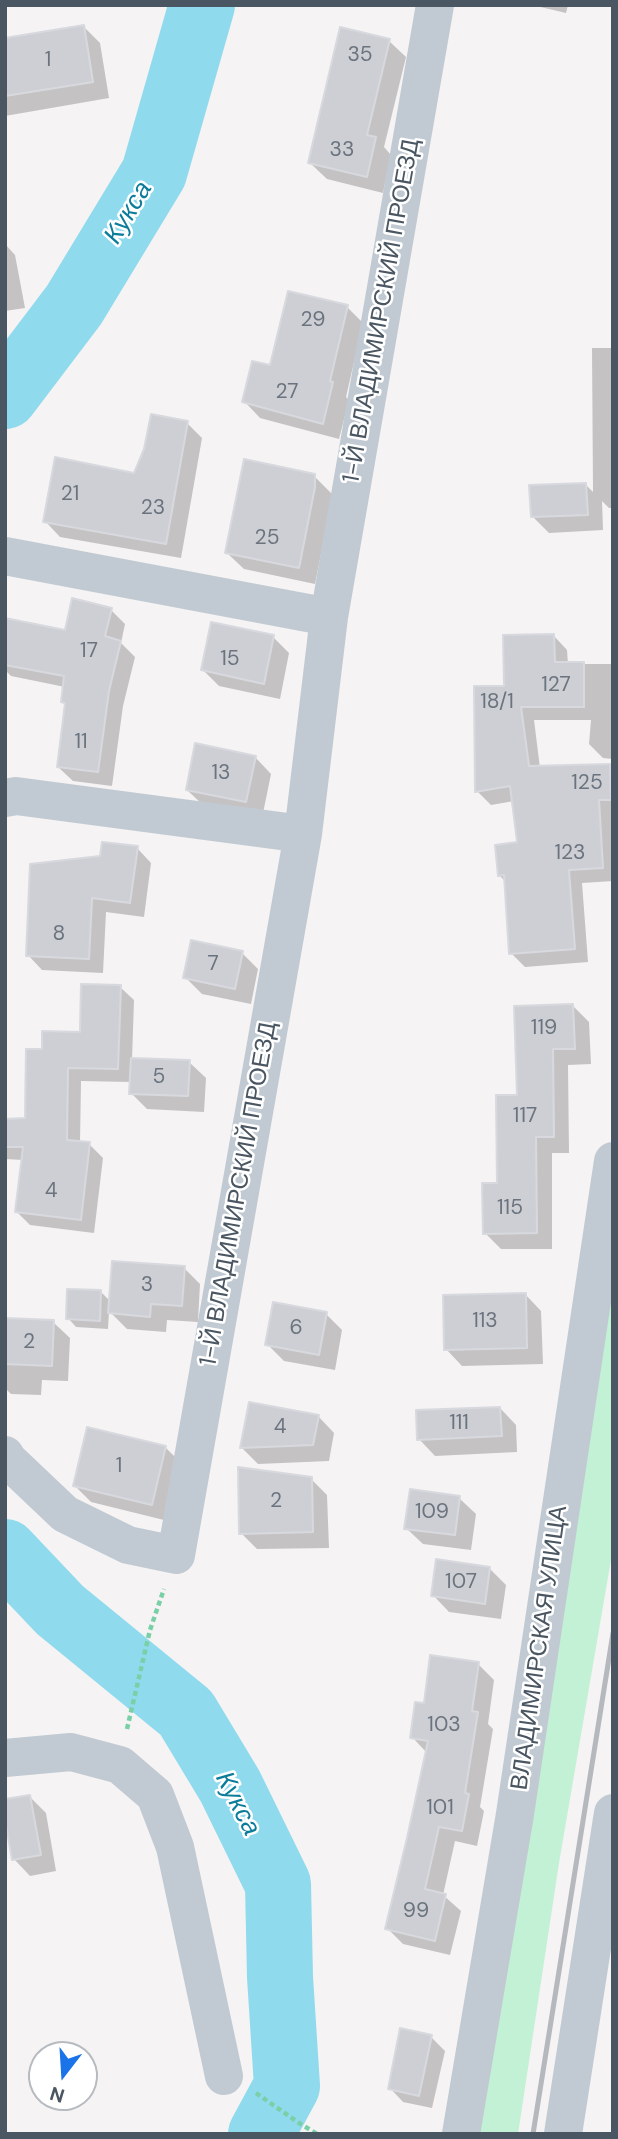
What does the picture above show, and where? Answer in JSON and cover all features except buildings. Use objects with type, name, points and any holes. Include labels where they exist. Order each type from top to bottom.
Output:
[{"type":"street","name":"1-Й ВЛАДИМИРСКИЙ ПРОЕЗД","points":[[5,1455],[65,1514],[128,1545],[176,1555],[303,834],[329,617],[435,5]]},
{"type":"street","points":[[5,556],[329,617]]},
{"type":"street","points":[[5,798],[16,796],[303,834]]},
{"type":"street","name":"ВЛАДИМИРСКАЯ УЛИЦА","points":[[461,2134],[515,1814],[613,1161]]},
{"type":"street","points":[[5,1758],[71,1752],[120,1765],[155,1795],[175,1847],[239,2083]]},
{"type":"street","points":[[564,2134],[605,1919],[613,1813]]},
{"type":"path","points":[[134,1694],[150,1630]]},
{"type":"path","points":[[239,2083],[317,2134]]},
{"type":"green space","points":[[613,1242],[613,1548],[559,1863],[518,2134],[470,2134]]},
{"type":"waterway","name":"Кукса","points":[[5,396],[74,305],[154,173],[202,5]]},
{"type":"waterway","name":"Кукса","points":[[5,1552],[60,1610],[186,1713],[230,1786],[278,1884],[280,1977],[287,2086],[261,2134]]},
{"type":"railway","points":[[533,2134],[613,1633]]}]
